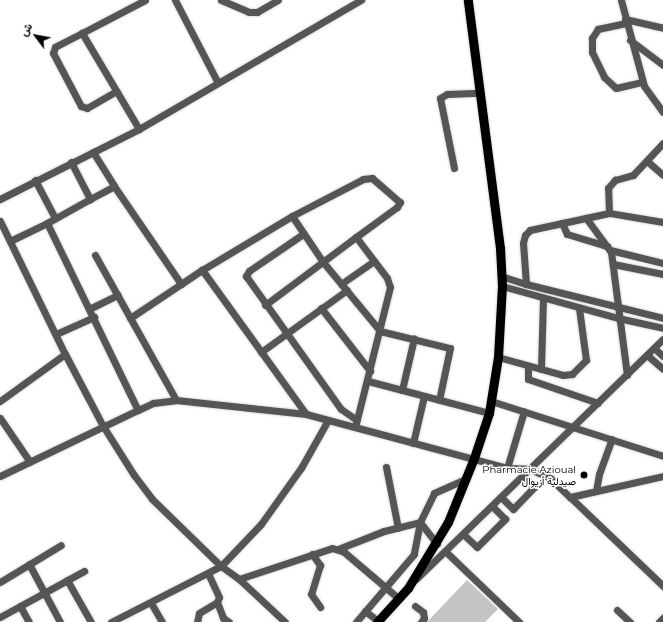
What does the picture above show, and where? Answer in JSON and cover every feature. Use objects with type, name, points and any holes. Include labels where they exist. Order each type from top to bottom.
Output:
[{"type":"main road","points":[[377,621],[408,588],[437,544],[466,479],[489,413],[498,357],[502,286],[499,230],[468,0]]},
{"type":"street","points":[[116,91],[87,108],[81,106],[53,53],[55,47],[145,0]]},
{"type":"street","points":[[175,0],[218,83]]},
{"type":"street","points":[[221,0],[249,12],[257,12],[278,0]]},
{"type":"street","points":[[0,199],[35,180],[139,129],[361,0]]},
{"type":"street","points":[[621,0],[630,40],[642,82],[648,95],[663,112]]},
{"type":"street","points":[[642,82],[616,88],[604,77],[592,52],[592,38],[598,29],[626,21],[662,25]]},
{"type":"street","points":[[82,33],[139,129]]},
{"type":"street","points":[[630,40],[663,65]]},
{"type":"street","points":[[454,168],[440,98],[447,94],[480,93]]},
{"type":"street","points":[[609,213],[608,188],[615,180],[633,175],[663,143]]},
{"type":"street","points":[[94,152],[114,186],[180,284]]},
{"type":"street","points":[[647,161],[663,175]]},
{"type":"street","points":[[72,162],[90,199]]},
{"type":"street","points":[[130,318],[202,270],[292,216],[363,179],[372,178],[399,201],[400,204],[265,305]]},
{"type":"street","points":[[35,180],[55,218]]},
{"type":"street","points":[[10,241],[47,223],[114,186]]},
{"type":"street","points":[[526,284],[525,234],[530,230],[609,213],[663,222]]},
{"type":"street","points":[[292,216],[323,262],[380,332],[414,338],[450,348],[439,400]]},
{"type":"street","points":[[586,218],[608,248],[613,264],[618,318],[627,375]]},
{"type":"street","points":[[0,221],[65,354],[103,426],[152,499],[221,566],[239,578],[285,622]]},
{"type":"street","points":[[47,223],[138,410]]},
{"type":"street","points":[[562,223],[567,234],[608,248],[663,263]]},
{"type":"street","points":[[303,234],[246,275],[265,305],[341,408],[356,424]]},
{"type":"street","points":[[356,237],[387,278],[390,288],[368,381],[356,424]]},
{"type":"street","points":[[95,255],[176,400]]},
{"type":"street","points":[[341,284],[374,261]]},
{"type":"street","points":[[613,264],[663,274]]},
{"type":"street","points":[[202,270],[306,414]]},
{"type":"street","points":[[501,276],[617,308],[663,318]]},
{"type":"street","points":[[502,286],[579,308],[663,328]]},
{"type":"street","points":[[261,352],[347,290]]},
{"type":"street","points":[[89,309],[118,295]]},
{"type":"street","points":[[541,369],[544,298]]},
{"type":"street","points":[[321,308],[370,371]]},
{"type":"street","points":[[498,357],[568,376],[585,362],[579,308]]},
{"type":"street","points":[[56,334],[94,317]]},
{"type":"street","points":[[402,390],[414,338]]},
{"type":"street","points":[[408,588],[663,339]]},
{"type":"street","points":[[654,348],[663,356]]},
{"type":"street","points":[[0,401],[65,354]]},
{"type":"street","points":[[647,355],[663,369]]},
{"type":"street","points":[[528,366],[528,379],[598,403]]},
{"type":"street","points":[[368,381],[489,413]]},
{"type":"street","points":[[413,442],[424,396]]},
{"type":"street","points":[[0,476],[153,403],[176,400],[306,414],[328,420],[356,424],[413,442],[507,468],[530,469],[550,478],[663,586]]},
{"type":"street","points":[[491,401],[574,426],[663,456]]},
{"type":"street","points":[[507,468],[524,411]]},
{"type":"street","points":[[0,418],[30,462]]},
{"type":"street","points":[[111,622],[151,603],[221,566],[261,524],[301,468],[328,420]]},
{"type":"street","points":[[596,491],[599,474],[612,439]]},
{"type":"street","points":[[386,467],[398,528]]},
{"type":"street","points":[[501,497],[513,509],[534,487],[522,476]]},
{"type":"street","points":[[570,497],[663,476]]},
{"type":"street","points":[[356,622],[414,554],[420,522],[434,493],[466,479]]},
{"type":"street","points":[[463,534],[477,546],[504,519],[492,506]]},
{"type":"street","points":[[338,549],[384,530],[420,522]]},
{"type":"street","points":[[420,522],[437,544]]},
{"type":"street","points":[[0,582],[61,545]]},
{"type":"street","points":[[239,578],[332,548],[338,549],[398,598]]},
{"type":"street","points":[[445,551],[520,622]]},
{"type":"street","points":[[312,554],[320,565],[311,594],[320,607]]},
{"type":"street","points":[[29,564],[60,622]]},
{"type":"street","points":[[0,617],[84,571]]},
{"type":"street","points":[[208,572],[219,597],[217,602],[224,621]]},
{"type":"street","points":[[67,580],[91,622]]},
{"type":"street","points":[[197,622],[199,613],[217,602]]},
{"type":"street","points":[[151,603],[162,622]]},
{"type":"street","points":[[20,606],[29,622]]},
{"type":"street","points":[[415,606],[423,612],[424,618],[421,622]]},
{"type":"street","points":[[617,610],[630,622]]},
{"type":"street","points":[[365,611],[377,621]]},
{"type":"street","points":[[659,622],[663,618]]},
{"type":"building","points":[[467,580],[498,609],[485,622],[427,622]]},
{"type":"place","name":"Pharmacie Azioual صيدلية أزيوال","points":[[584,475]]}]
